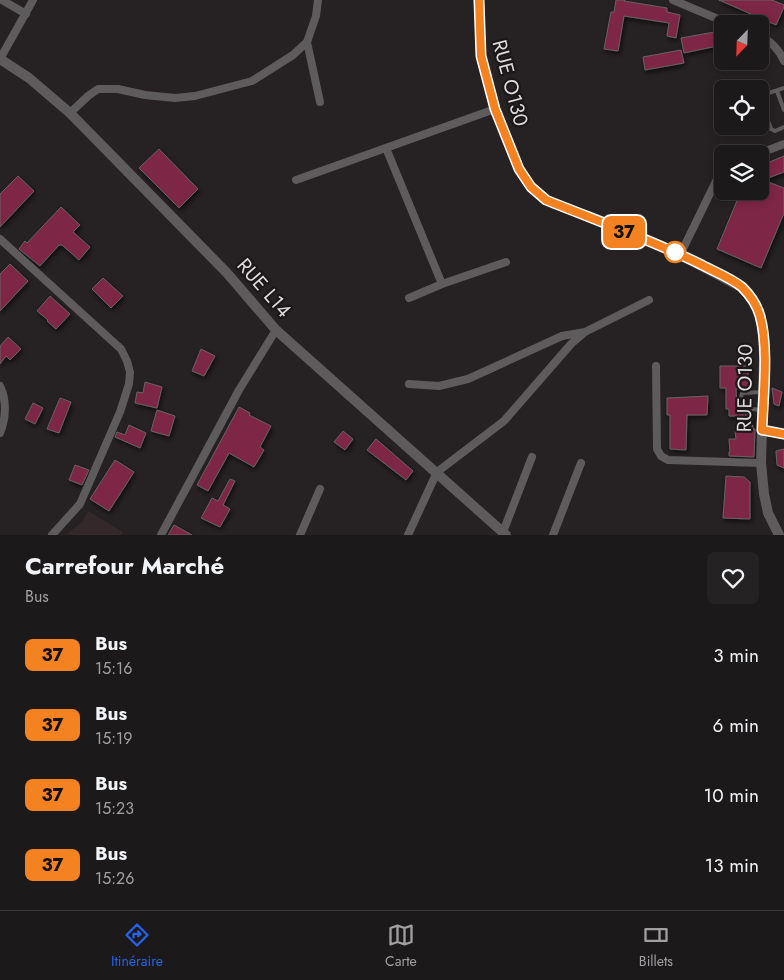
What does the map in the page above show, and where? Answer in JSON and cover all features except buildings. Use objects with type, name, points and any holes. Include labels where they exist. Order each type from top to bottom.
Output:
[{"type":"street","points":[[2,0],[26,14]]},
{"type":"street","points":[[0,59],[33,0]]},
{"type":"street","points":[[70,113],[98,89],[118,89],[145,95],[175,98],[220,91],[252,81],[293,56],[307,42],[316,16],[318,0]]},
{"type":"street","name":"RUE O130","points":[[479,0],[481,56],[495,109],[519,169],[531,187],[546,200],[680,255],[724,276],[741,287],[753,299],[760,315],[764,333],[761,463],[764,494],[768,513],[779,535]]},
{"type":"street","points":[[673,0],[714,17]]},
{"type":"street","points":[[769,41],[784,61]]},
{"type":"street","points":[[307,42],[320,102]]},
{"type":"street","name":"RUE L14","points":[[0,59],[29,78],[70,113],[227,272],[276,330],[504,533]]},
{"type":"street","points":[[296,180],[495,109]]},
{"type":"street","points":[[769,150],[784,144]]},
{"type":"street","points":[[386,148],[442,284]]},
{"type":"street","points":[[680,255],[714,185]]},
{"type":"street","points":[[0,239],[121,349],[130,372],[129,384],[120,412],[80,504],[52,535]]},
{"type":"street","points":[[409,298],[442,284],[506,262]]},
{"type":"street","points":[[409,384],[438,386],[468,379],[562,336],[585,332],[649,300]]},
{"type":"street","points":[[161,535],[240,390],[276,330]]},
{"type":"street","points":[[408,535],[437,472],[504,421],[556,361],[585,332]]},
{"type":"street","points":[[656,366],[657,449],[660,456],[668,460],[761,463]]},
{"type":"street","points":[[0,386],[5,408],[3,426],[0,433]]},
{"type":"street","points":[[762,430],[784,434]]},
{"type":"street","points":[[504,533],[532,457]]},
{"type":"street","points":[[553,535],[581,463]]},
{"type":"street","points":[[300,535],[320,489]]},
{"type":"lane","points":[[784,88],[763,95],[760,101],[771,129],[775,131],[784,127]]},
{"type":"lane","points":[[777,91],[784,110]]},
{"type":"lane","points":[[762,410],[746,408],[740,403],[742,393],[763,392]]},
{"type":"shaded area","points":[[88,511],[123,532],[121,535],[69,535],[68,533],[82,522]]},
{"type":"bus line","name":"37","points":[[479,0],[478,15],[481,56],[495,109],[519,169],[531,187],[546,200],[680,255],[724,276],[741,287],[753,299],[760,315],[764,333],[762,430],[784,434]]}]
